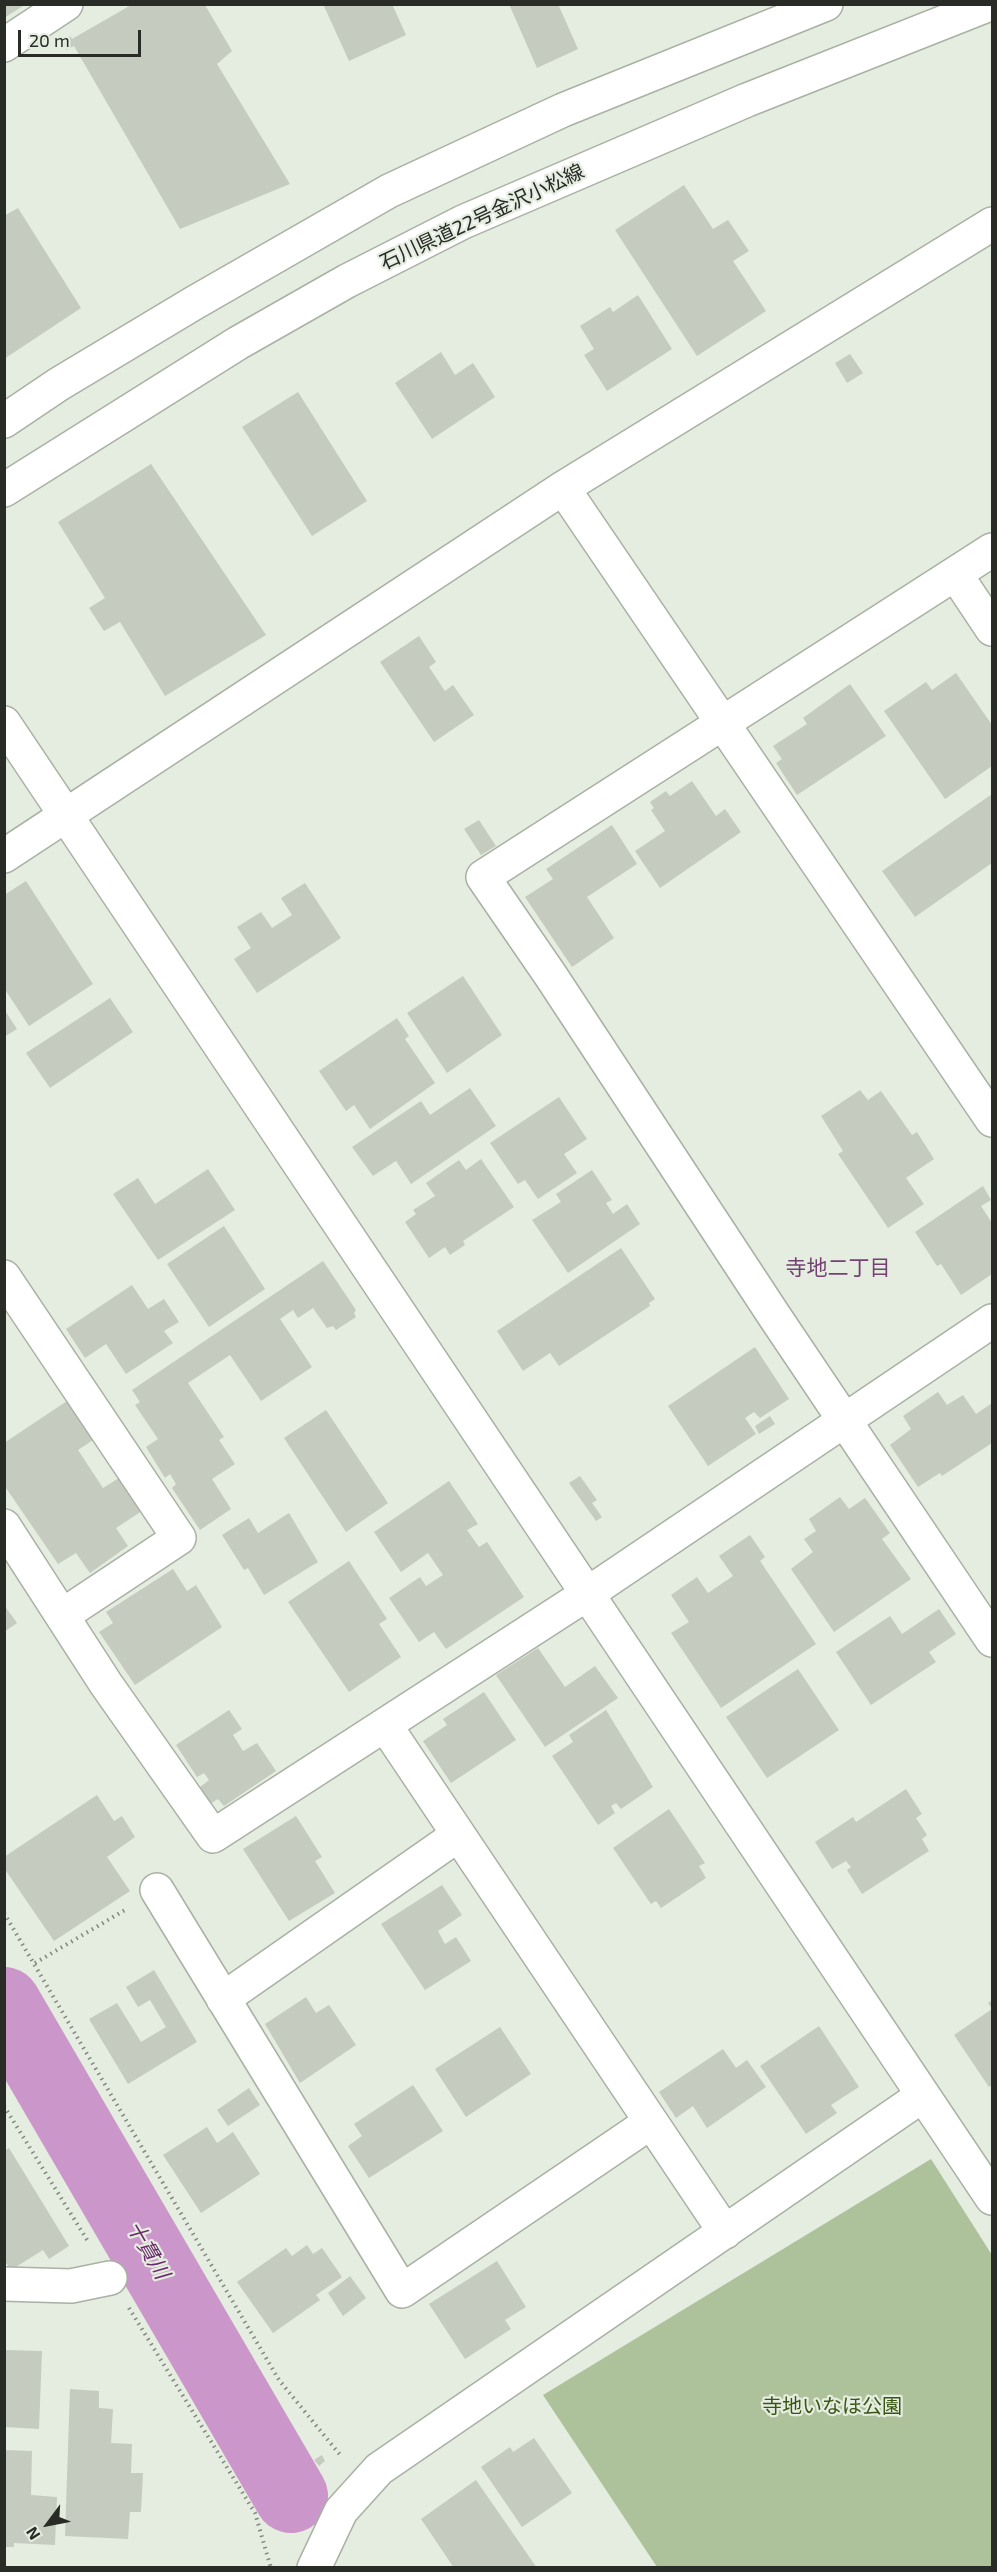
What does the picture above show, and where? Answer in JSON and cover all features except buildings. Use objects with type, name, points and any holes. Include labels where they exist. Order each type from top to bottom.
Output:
[{"type":"street","points":[[4,45],[66,4]]},
{"type":"street","points":[[4,421],[59,384],[194,303],[389,191],[563,110],[826,4]]},
{"type":"street","name":"石川県道22号金沢小松線","points":[[4,490],[238,343],[346,281],[463,222],[726,110],[990,4]]},
{"type":"street","points":[[4,856],[563,488],[993,224]]},
{"type":"street","points":[[563,488],[993,1120]]},
{"type":"street","points":[[993,550],[483,877],[993,1640]]},
{"type":"street","points":[[956,575],[993,629]]},
{"type":"street","points":[[4,723],[922,2096],[993,2198]]},
{"type":"street","points":[[4,1277],[179,1538],[63,1615]]},
{"type":"street","points":[[4,1526],[106,1684],[213,1836],[587,1594],[993,1321]]},
{"type":"street","points":[[385,1725],[725,2232]]},
{"type":"street","points":[[223,1999],[458,1835]]},
{"type":"street","points":[[157,1890],[402,2291],[651,2122]]},
{"type":"street","points":[[314,2568],[341,2511],[379,2469],[922,2096]]},
{"type":"street","points":[[4,2284],[71,2286],[110,2278]]},
{"type":"path","points":[[4,1912],[279,2380],[364,2485]]},
{"type":"path","points":[[4,2106],[255,2513],[271,2568]]},
{"type":"green space","name":"寺地いなほ公園","points":[[931,2159],[992,2255],[992,2567],[657,2567],[543,2395]]},
{"type":"waterway","name":"十貫川","points":[[4,2004],[291,2496]]},
{"type":"district","name":"寺地二丁目","points":[[838,1268]]}]
